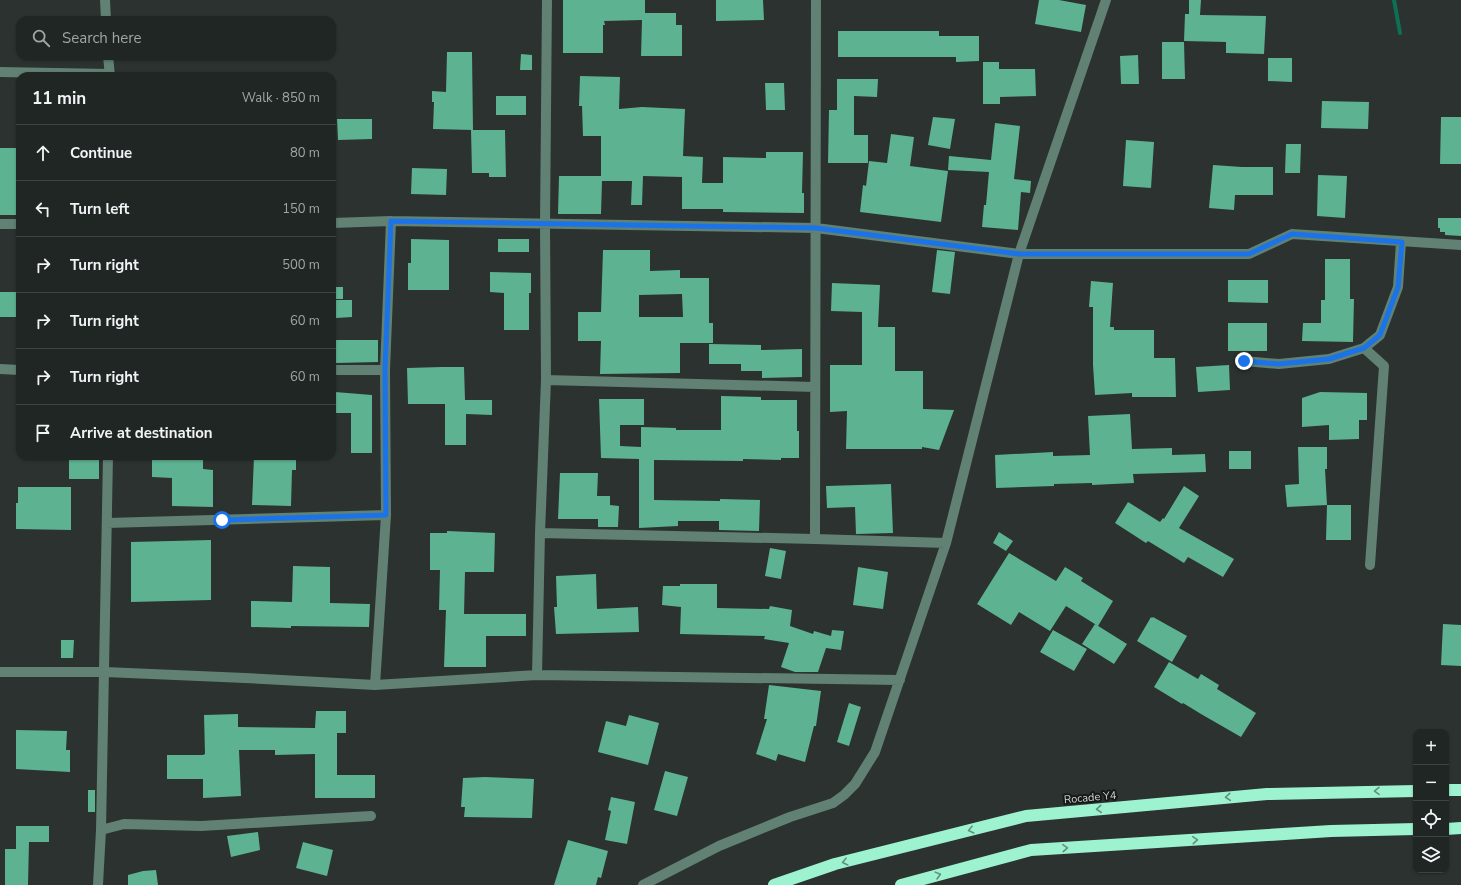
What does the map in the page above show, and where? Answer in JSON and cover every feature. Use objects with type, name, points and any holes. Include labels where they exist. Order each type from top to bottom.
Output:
[{"type":"highway","points":[[1449,790],[1461,790]]},
{"type":"highway","name":"Rocade Y4","points":[[774,885],[834,864],[1026,816],[1267,794],[1413,791]]},
{"type":"highway","points":[[1449,829],[1461,828]]},
{"type":"highway","points":[[900,885],[1031,850],[1331,831],[1413,829]]},
{"type":"street","points":[[105,0],[106,16]]},
{"type":"street","points":[[537,675],[540,534],[546,380],[545,224],[547,0]]},
{"type":"street","points":[[815,539],[816,0]]},
{"type":"street","points":[[643,885],[719,846],[832,803],[844,795],[855,784],[875,752],[946,543],[1019,254],[1106,0]]},
{"type":"street","points":[[108,60],[110,72]]},
{"type":"street","points":[[0,72],[16,72]]},
{"type":"street","points":[[375,685],[386,515],[385,370],[391,221]]},
{"type":"street","points":[[336,224],[391,221],[816,228],[1019,254],[1249,254],[1292,234],[1461,246]]},
{"type":"street","points":[[0,224],[16,224]]},
{"type":"street","points":[[1244,361],[1279,364],[1329,359],[1364,348],[1380,335],[1398,287],[1402,242]]},
{"type":"street","points":[[1364,348],[1384,366],[1370,565]]},
{"type":"street","points":[[0,369],[16,370]]},
{"type":"street","points":[[336,370],[385,370]]},
{"type":"street","points":[[546,380],[815,387]]},
{"type":"street","points":[[98,885],[102,830],[108,460]]},
{"type":"street","points":[[107,523],[386,515]]},
{"type":"street","points":[[540,534],[946,543]]},
{"type":"street","points":[[0,672],[105,672],[375,685],[537,675],[900,680]]},
{"type":"street","points":[[102,830],[124,824],[201,826],[371,816]]},
{"type":"building","points":[[563,0],[645,0],[645,13],[676,13],[676,25],[682,25],[682,56],[641,56],[642,20],[604,21],[603,53],[563,53]]},
{"type":"building","points":[[716,0],[763,0],[764,20],[716,21]]},
{"type":"building","points":[[1039,0],[1059,0],[1086,5],[1081,32],[1035,24]]},
{"type":"building","points":[[1189,0],[1201,0],[1200,15],[1266,16],[1264,54],[1226,53],[1226,42],[1184,41],[1185,14],[1189,14]]},
{"type":"building","points":[[838,31],[939,31],[939,36],[979,36],[979,61],[956,62],[956,57],[838,57]]},
{"type":"building","points":[[1162,42],[1184,42],[1185,79],[1162,79]]},
{"type":"building","points":[[447,52],[472,52],[473,130],[433,129],[434,102],[432,102],[432,91],[446,92]]},
{"type":"building","points":[[521,54],[532,55],[532,70],[520,70]]},
{"type":"building","points":[[1138,55],[1139,84],[1121,84],[1120,56]]},
{"type":"building","points":[[1268,58],[1292,58],[1292,82],[1268,81]]},
{"type":"building","points":[[983,62],[999,62],[999,69],[1035,69],[1036,96],[1000,97],[1000,104],[983,104]]},
{"type":"building","points":[[580,76],[620,77],[619,109],[642,107],[685,109],[683,156],[703,157],[702,183],[723,183],[723,157],[766,158],[766,152],[803,152],[802,193],[804,193],[804,213],[723,212],[723,209],[682,209],[682,177],[643,176],[642,205],[631,205],[632,181],[602,181],[601,214],[558,214],[559,176],[601,176],[601,136],[583,136],[582,106],[579,106]]},
{"type":"building","points":[[837,79],[878,79],[877,97],[854,96],[854,135],[868,135],[868,163],[828,163],[829,110],[837,110]]},
{"type":"building","points":[[765,83],[784,83],[785,110],[766,110]]},
{"type":"building","points":[[496,96],[526,96],[526,115],[496,115]]},
{"type":"building","points":[[1322,101],[1369,102],[1368,129],[1321,128]]},
{"type":"building","points":[[933,117],[955,119],[950,149],[928,145]]},
{"type":"building","points":[[1441,117],[1461,117],[1461,164],[1440,164]]},
{"type":"building","points":[[337,119],[372,119],[372,139],[338,140]]},
{"type":"building","points":[[995,123],[1020,126],[1014,179],[1031,181],[1030,193],[1021,192],[1018,230],[982,227],[989,172],[948,170],[949,156],[991,160]]},
{"type":"building","points":[[471,130],[505,130],[506,177],[489,177],[489,173],[472,173]]},
{"type":"building","points":[[891,134],[914,137],[910,166],[948,171],[941,222],[860,212],[863,185],[866,186],[869,161],[887,163]]},
{"type":"building","points":[[1126,140],[1154,142],[1151,188],[1123,186]]},
{"type":"building","points":[[1286,144],[1301,144],[1300,173],[1285,173]]},
{"type":"building","points":[[0,148],[16,148],[16,215],[0,215]]},
{"type":"building","points":[[1213,165],[1273,167],[1273,195],[1235,195],[1234,210],[1209,208]]},
{"type":"building","points":[[412,168],[447,169],[446,195],[411,194]]},
{"type":"building","points":[[1318,175],[1347,176],[1345,218],[1317,216]]},
{"type":"building","points":[[1438,218],[1461,218],[1461,236],[1445,235],[1445,232],[1440,232],[1440,228],[1438,228]]},
{"type":"building","points":[[411,239],[449,240],[449,290],[408,290],[408,263],[411,263]]},
{"type":"building","points":[[498,239],[529,239],[529,252],[498,252]]},
{"type":"building","points":[[603,250],[650,250],[650,271],[680,270],[680,278],[709,278],[709,323],[713,323],[713,343],[680,343],[680,373],[600,374],[601,341],[578,341],[578,312],[601,312]],"holes":[[[682,294],[683,317],[639,317],[639,295]]]},
{"type":"building","points":[[937,250],[955,252],[950,294],[932,292]]},
{"type":"building","points":[[1325,259],[1350,259],[1350,299],[1354,299],[1353,342],[1302,341],[1303,323],[1321,323],[1321,300],[1325,300]]},
{"type":"building","points":[[490,272],[531,273],[531,293],[529,293],[529,330],[504,330],[504,293],[490,292]]},
{"type":"building","points":[[1228,280],[1268,280],[1268,303],[1228,302]]},
{"type":"building","points":[[1091,281],[1113,283],[1110,327],[1114,327],[1114,330],[1154,330],[1154,358],[1175,358],[1176,397],[1132,397],[1132,393],[1095,395],[1093,365],[1093,307],[1089,307]]},
{"type":"building","points":[[832,283],[880,285],[878,327],[895,327],[895,371],[923,371],[923,409],[954,410],[939,450],[922,447],[922,449],[846,449],[847,411],[830,412],[830,365],[862,365],[862,312],[831,311]]},
{"type":"building","points":[[336,287],[343,287],[343,299],[336,299]]},
{"type":"building","points":[[0,292],[16,292],[16,317],[0,317]]},
{"type":"building","points":[[336,300],[352,300],[352,317],[336,318]]},
{"type":"building","points":[[1228,323],[1267,323],[1267,351],[1228,351]]},
{"type":"building","points":[[336,340],[378,340],[378,362],[336,363]]},
{"type":"building","points":[[709,344],[761,345],[761,350],[802,349],[802,377],[762,378],[762,371],[741,371],[741,364],[709,364]]},
{"type":"building","points":[[1229,365],[1230,390],[1198,392],[1196,367]]},
{"type":"building","points":[[464,367],[465,400],[492,400],[492,415],[466,414],[466,445],[445,445],[445,404],[408,404],[407,368]]},
{"type":"building","points":[[336,392],[372,395],[372,453],[351,453],[351,413],[336,413]]},
{"type":"building","points":[[1320,392],[1367,393],[1367,420],[1359,420],[1359,439],[1329,440],[1329,425],[1302,427],[1302,398]]},
{"type":"building","points":[[721,396],[761,397],[761,400],[797,400],[799,458],[781,458],[781,460],[743,459],[743,461],[654,460],[654,500],[760,500],[759,531],[719,530],[719,521],[678,521],[678,526],[639,528],[639,459],[601,458],[599,399],[644,399],[644,425],[620,425],[620,446],[641,447],[641,427],[676,428],[676,430],[721,430]]},
{"type":"building","points":[[1130,414],[1132,449],[1172,448],[1172,455],[1205,454],[1206,472],[1133,474],[1134,483],[1092,485],[1092,483],[1054,484],[1054,486],[996,488],[995,455],[1053,452],[1053,456],[1090,455],[1088,416]]},
{"type":"building","points":[[1298,447],[1327,447],[1327,469],[1325,469],[1327,505],[1287,507],[1285,485],[1299,484]]},
{"type":"building","points":[[1229,451],[1251,451],[1251,469],[1229,469]]},
{"type":"building","points":[[69,460],[99,460],[99,479],[69,479]]},
{"type":"building","points":[[152,460],[203,460],[203,469],[213,470],[213,507],[172,506],[172,478],[152,477]]},
{"type":"building","points":[[254,460],[296,460],[296,470],[292,470],[291,506],[252,505]]},
{"type":"building","points":[[560,473],[598,473],[597,496],[610,496],[610,505],[619,506],[618,527],[598,527],[598,519],[558,519]]},
{"type":"building","points":[[891,484],[893,533],[856,534],[855,507],[827,508],[826,486]]},
{"type":"building","points":[[1184,486],[1199,496],[1179,528],[1234,559],[1223,577],[1188,557],[1184,563],[1148,541],[1146,543],[1115,523],[1128,502],[1160,522],[1163,518],[1164,519]]},
{"type":"building","points":[[18,487],[71,487],[71,530],[16,529],[16,503],[18,503]]},
{"type":"building","points":[[1327,505],[1351,505],[1351,540],[1326,540]]},
{"type":"building","points":[[447,531],[495,533],[494,572],[465,572],[464,614],[526,614],[526,636],[486,636],[486,667],[444,667],[446,610],[439,610],[440,570],[430,570],[430,533],[447,533]]},
{"type":"building","points":[[999,532],[1013,541],[1006,551],[993,543]]},
{"type":"building","points":[[211,540],[211,600],[131,602],[131,542]]},
{"type":"building","points":[[770,548],[786,551],[781,579],[765,576]]},
{"type":"building","points":[[1009,553],[1056,581],[1065,567],[1083,578],[1081,581],[1113,601],[1098,626],[1066,606],[1050,631],[1019,612],[1011,625],[977,604]]},
{"type":"building","points":[[293,566],[330,567],[330,603],[370,604],[369,627],[251,627],[251,601],[292,602]]},
{"type":"building","points":[[858,567],[888,572],[883,609],[853,605]]},
{"type":"building","points":[[596,574],[597,609],[638,607],[639,632],[556,634],[554,607],[557,607],[556,576]]},
{"type":"building","points":[[680,584],[717,584],[717,608],[769,609],[770,606],[792,610],[790,626],[813,634],[814,631],[831,636],[832,630],[844,631],[841,650],[826,648],[818,672],[795,672],[781,667],[789,643],[764,639],[765,636],[680,634],[681,607],[662,605],[663,586],[680,586]]},
{"type":"building","points":[[1151,617],[1187,636],[1172,662],[1137,641]]},
{"type":"building","points":[[1095,624],[1127,644],[1114,664],[1082,644]]},
{"type":"building","points":[[1443,624],[1461,625],[1461,666],[1441,665]]},
{"type":"building","points":[[1053,630],[1087,649],[1074,671],[1040,652]]},
{"type":"building","points":[[61,640],[74,640],[73,658],[61,658]]},
{"type":"building","points":[[1169,662],[1198,679],[1201,674],[1219,685],[1217,689],[1256,713],[1241,737],[1154,687]]},
{"type":"building","points":[[769,685],[821,691],[816,726],[814,726],[805,762],[778,754],[776,761],[756,754],[767,719],[764,719]]},
{"type":"building","points":[[849,703],[861,707],[849,746],[837,742]]},
{"type":"building","points":[[316,711],[346,711],[346,733],[337,733],[337,775],[375,775],[375,798],[315,798],[315,754],[275,755],[275,750],[239,750],[241,796],[203,798],[203,779],[167,779],[167,755],[205,754],[204,715],[238,714],[238,727],[315,728]]},
{"type":"building","points":[[629,715],[659,723],[648,765],[598,752],[606,721],[626,726]]},
{"type":"building","points":[[16,730],[67,731],[66,750],[70,750],[70,772],[16,769]]},
{"type":"building","points":[[665,771],[688,777],[677,816],[654,810]]},
{"type":"building","points":[[485,777],[534,779],[532,818],[464,817],[465,807],[461,807],[463,778]]},
{"type":"building","points":[[88,790],[95,790],[95,812],[88,812]]},
{"type":"building","points":[[611,797],[635,802],[627,844],[605,840],[611,811],[608,810]]},
{"type":"building","points":[[16,826],[49,826],[49,842],[29,842],[28,885],[5,885],[5,849],[16,849]]},
{"type":"building","points":[[258,832],[260,850],[231,857],[227,836]]},
{"type":"building","points":[[568,840],[608,851],[601,878],[598,877],[596,885],[554,885]]},
{"type":"building","points":[[303,842],[333,850],[327,876],[296,868]]},
{"type":"building","points":[[156,870],[158,885],[128,885],[128,875],[143,871]]},
{"type":"waterway","points":[[1394,0],[1400,33]]},
{"type":"route","points":[[222,520],[386,515],[385,370],[391,221],[816,228],[1019,254],[1249,254],[1292,234],[1402,242],[1398,287],[1380,335],[1364,348],[1329,359],[1279,364],[1244,361]]}]
